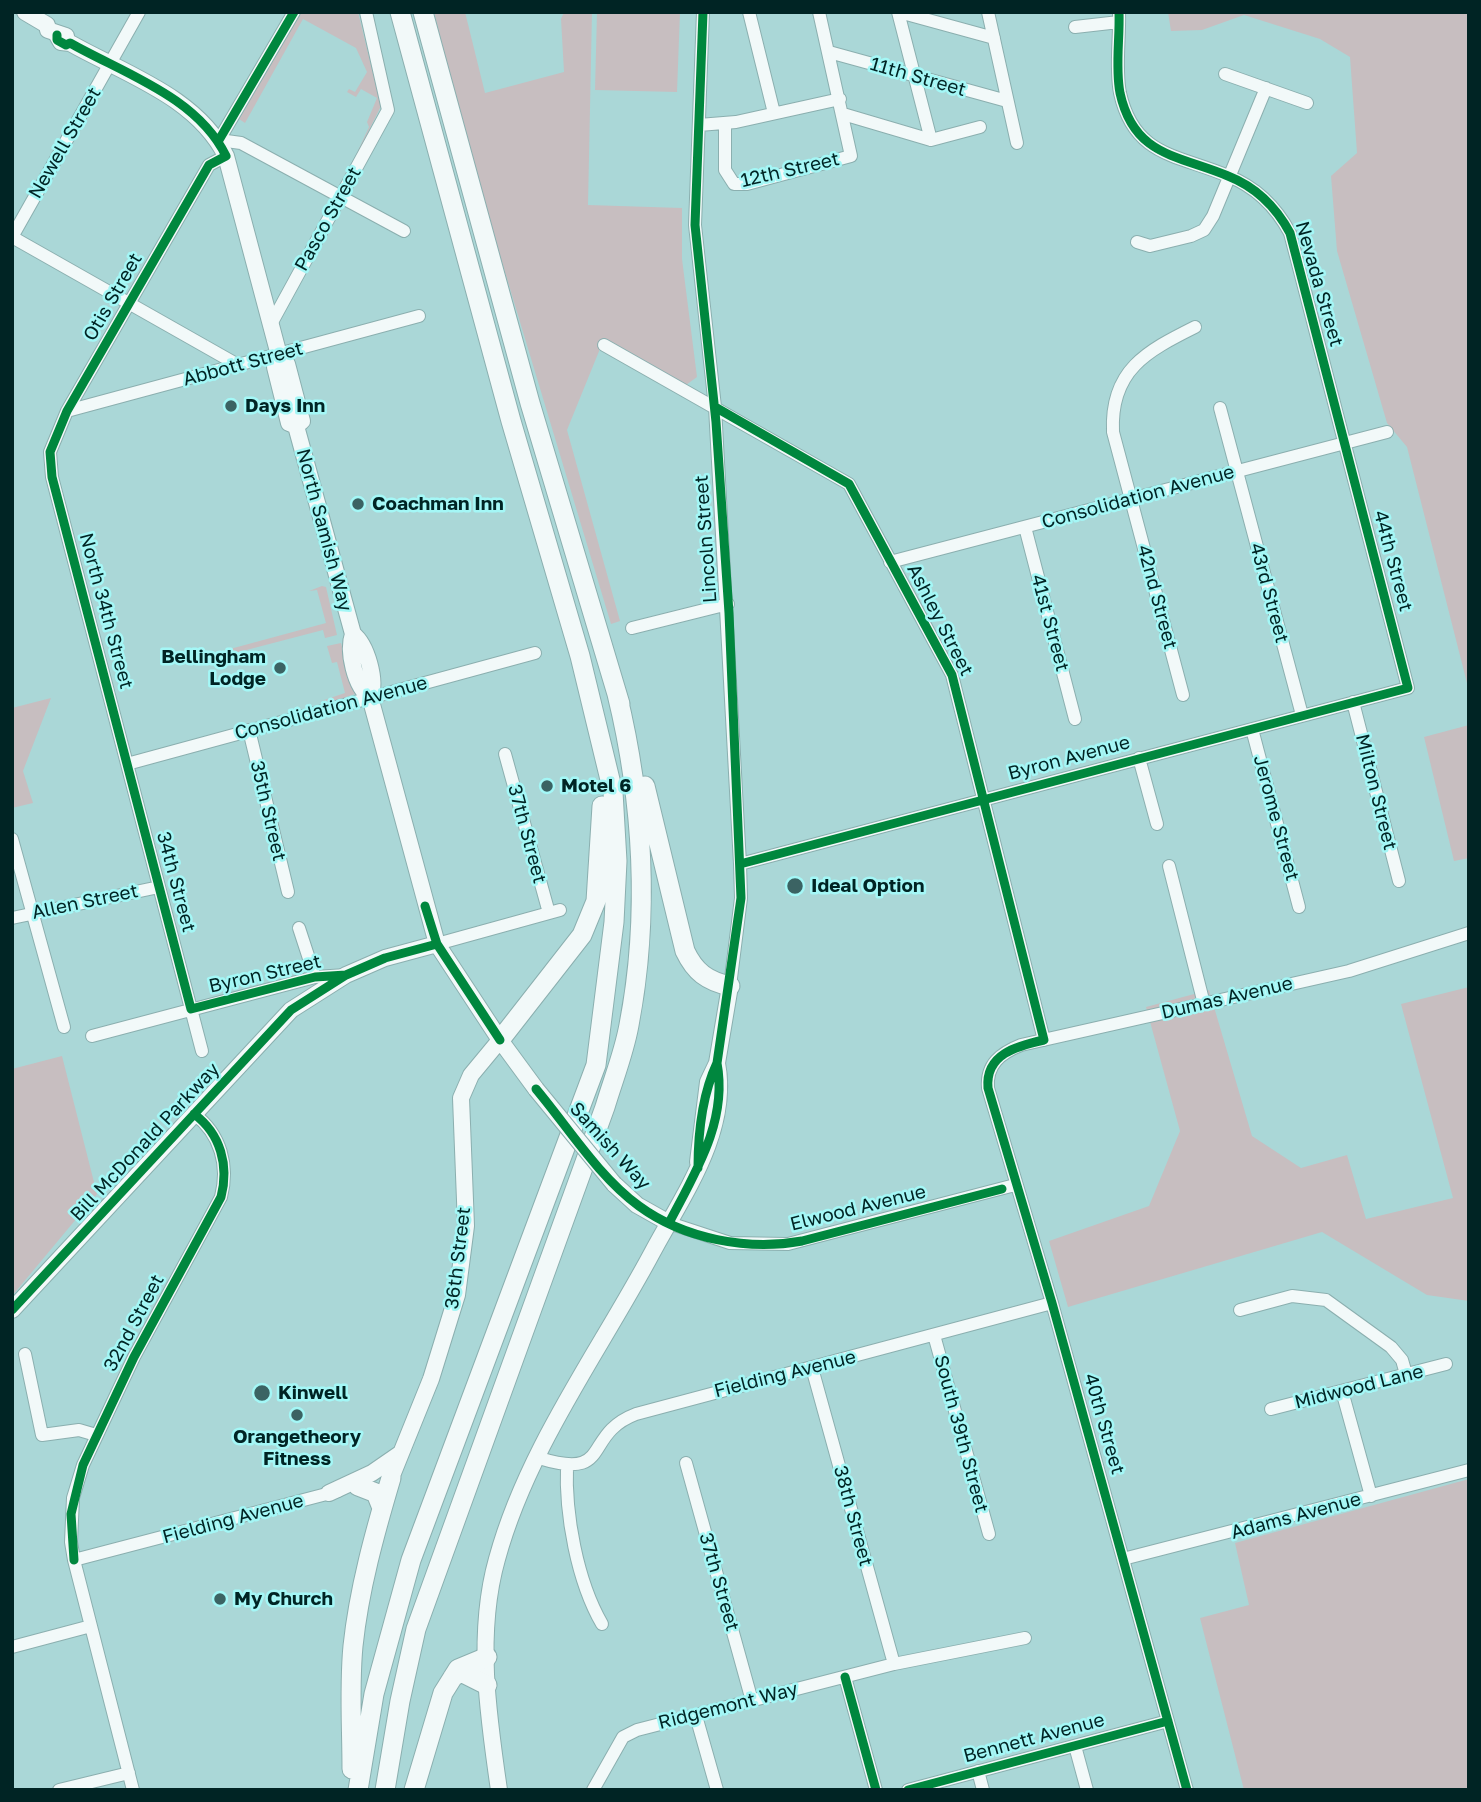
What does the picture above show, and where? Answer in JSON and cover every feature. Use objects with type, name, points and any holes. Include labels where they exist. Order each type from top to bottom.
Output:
[{"type":"highway","points":[[358,1790],[374,1694],[411,1560],[596,1065],[608,987],[617,861],[613,792],[580,656],[511,421],[400,12]]},
{"type":"highway","points":[[423,12],[530,403],[655,822],[685,951],[701,975],[730,986]]},
{"type":"highway","points":[[499,1040],[573,950],[596,901],[602,802],[580,656]]},
{"type":"highway","points":[[385,1790],[416,1629],[605,1107],[629,1026],[640,936],[640,858],[637,803],[628,738],[617,694]]},
{"type":"highway","points":[[351,1790],[350,1689],[353,1643],[391,1478]]},
{"type":"highway","points":[[358,1486],[376,1493],[382,1508]]},
{"type":"highway","points":[[414,1790],[443,1693],[458,1668],[486,1657]]},
{"type":"highway","points":[[453,1677],[461,1672],[487,1685]]},
{"type":"main road","name":"North Samish Way","points":[[24,13],[47,25],[58,36],[194,113],[219,140],[226,156],[279,357],[287,364],[302,421],[296,426],[353,634],[361,640],[364,649],[374,688],[370,697]]},
{"type":"main road","name":"Samish Way","points":[[370,697],[437,944],[499,1040],[614,1184],[637,1205],[669,1223]]},
{"type":"main road","name":"Bill McDonald Parkway","points":[[12,1310],[197,1116],[299,1016],[306,1003],[346,975],[385,958],[437,944]]},
{"type":"main road","name":"Lincoln Street","points":[[669,1223],[698,1168],[716,1117],[722,1084],[718,1063],[730,986]]},
{"type":"main road","name":"36th Street","points":[[391,1478],[431,1379],[457,1295],[466,1226],[461,1098],[471,1075],[499,1040]]},
{"type":"main road","name":"Bill McDonald Parkway","points":[[12,1322],[197,1116]]},
{"type":"main road","points":[[499,1790],[486,1657],[486,1618],[496,1559],[514,1507],[539,1458],[669,1223]]},
{"type":"main road","points":[[328,1493],[372,1473],[401,1452]]},
{"type":"street","name":"Newell Street","points":[[12,237],[139,12]]},
{"type":"street","points":[[294,12],[219,140],[241,143],[404,231]]},
{"type":"street","name":"Pasco Street","points":[[271,324],[386,114],[388,101],[366,12]]},
{"type":"street","name":"Lincoln Street","points":[[703,12],[695,225],[715,407],[728,604],[740,864],[741,898],[730,986]]},
{"type":"street","points":[[749,12],[774,113]]},
{"type":"street","points":[[819,12],[843,114],[931,140],[981,127]]},
{"type":"street","points":[[931,140],[899,12],[994,38]]},
{"type":"street","points":[[988,12],[1017,144]]},
{"type":"street","points":[[1075,27],[1119,17]]},
{"type":"street","name":"Nevada Street","points":[[1119,17],[1120,91],[1125,111],[1137,130],[1151,145],[1172,158],[1231,176],[1268,201],[1290,233],[1344,443]]},
{"type":"street","name":"11th Street","points":[[830,52],[1007,101]]},
{"type":"street","points":[[1225,74],[1307,103]]},
{"type":"street","points":[[1137,242],[1150,246],[1204,230],[1231,176],[1266,88]]},
{"type":"street","points":[[699,125],[725,124],[840,99]]},
{"type":"street","name":"12th Street","points":[[725,124],[728,179],[734,184],[747,184],[851,156],[843,114]]},
{"type":"street","name":"Otis Street","points":[[50,468],[54,438],[67,411],[209,165],[226,156]]},
{"type":"street","points":[[12,237],[238,365]]},
{"type":"street","name":"Abbott Street","points":[[67,411],[238,365],[279,357],[419,316]]},
{"type":"street","name":"42nd Street","points":[[1182,695],[1113,432],[1118,392],[1131,368],[1147,352],[1195,327]]},
{"type":"street","points":[[604,345],[715,407]]},
{"type":"street","name":"Ashley Street","points":[[715,407],[849,484],[953,675],[1044,1040]]},
{"type":"street","name":"43rd Street","points":[[1220,408],[1302,715]]},
{"type":"street","name":"Consolidation Avenue","points":[[890,562],[1387,432]]},
{"type":"street","name":"44th Street","points":[[1344,443],[1408,688]]},
{"type":"street","name":"North 34th Street","points":[[50,468],[127,764]]},
{"type":"street","name":"41st Street","points":[[1025,527],[1075,719]]},
{"type":"street","points":[[632,628],[728,604]]},
{"type":"street","name":"Consolidation Avenue","points":[[127,764],[535,653]]},
{"type":"street","name":"Byron Avenue","points":[[740,864],[1408,688]]},
{"type":"street","name":"Milton Street","points":[[1353,702],[1399,881]]},
{"type":"street","name":"Jerome Street","points":[[1252,729],[1299,906]]},
{"type":"street","name":"35th Street","points":[[249,730],[288,892]]},
{"type":"street","name":"37th Street","points":[[505,754],[554,912]]},
{"type":"street","points":[[1139,758],[1157,824]]},
{"type":"street","name":"34th Street","points":[[127,764],[202,1051]]},
{"type":"street","points":[[12,839],[64,1027]]},
{"type":"street","points":[[1169,866],[1204,1004]]},
{"type":"street","name":"Allen Street","points":[[12,918],[159,887]]},
{"type":"street","name":"Bill McDonald Parkway","points":[[437,944],[554,912]]},
{"type":"street","points":[[299,929],[315,977]]},
{"type":"street","name":"Dumas Avenue","points":[[990,1068],[1010,1049],[1359,968],[1469,933]]},
{"type":"street","name":"Byron Street","points":[[92,1036],[315,977],[346,975]]},
{"type":"street","name":"40th Street","points":[[990,1068],[988,1088],[1052,1303],[1187,1790]]},
{"type":"street","name":"32nd Street","points":[[133,1790],[74,1560],[71,1542],[73,1498],[96,1435],[147,1332],[221,1197],[225,1178],[222,1153],[210,1128],[197,1116]]},
{"type":"street","name":"Elwood Avenue","points":[[669,1223],[730,1243],[788,1244],[1015,1185]]},
{"type":"street","points":[[1240,1310],[1292,1296],[1326,1300],[1391,1347],[1402,1360],[1406,1374]]},
{"type":"street","name":"Fielding Avenue","points":[[567,1465],[576,1466],[588,1462],[608,1430],[636,1414],[1052,1303]]},
{"type":"street","name":"South 39th Street","points":[[934,1335],[989,1534]]},
{"type":"street","points":[[25,1354],[42,1435],[79,1430],[96,1435]]},
{"type":"street","name":"Midwood Lane","points":[[1271,1409],[1446,1364]]},
{"type":"street","name":"38th Street","points":[[812,1368],[894,1664]]},
{"type":"street","points":[[1342,1391],[1371,1496]]},
{"type":"street","points":[[539,1458],[567,1465],[566,1498],[575,1544],[594,1610],[602,1625]]},
{"type":"street","name":"37th Street","points":[[686,1463],[752,1701]]},
{"type":"street","name":"Adams Avenue","points":[[1123,1559],[1469,1470]]},
{"type":"street","name":"Fielding Avenue","points":[[74,1560],[391,1478]]},
{"type":"street","points":[[12,1647],[91,1626]]},
{"type":"street","name":"Ridgemont Way","points":[[593,1790],[623,1737],[653,1725],[894,1664],[1025,1639]]},
{"type":"street","points":[[845,1677],[876,1790]]},
{"type":"street","points":[[695,1716],[717,1790]]},
{"type":"street","name":"Bennett Avenue","points":[[908,1790],[1168,1721]]},
{"type":"street","points":[[1074,1746],[1087,1790]]},
{"type":"street","name":"Bennett Avenue","points":[[978,1771],[983,1790]]},
{"type":"street","points":[[59,1790],[129,1773]]},
{"type":"shaded area","points":[[298,12],[358,12],[381,106],[341,187],[369,127],[367,122],[377,98],[361,89],[356,97],[347,92],[349,89],[355,92],[367,72],[356,48],[303,19],[245,123],[239,119]]},
{"type":"shaded area","points":[[434,12],[465,12],[485,93],[564,72],[561,19],[564,12],[592,12],[588,205],[682,208],[682,259],[697,377],[686,385],[604,339],[567,430],[620,621],[611,624],[470,156]]},
{"type":"shaded area","points":[[597,12],[680,12],[677,92],[595,90]]},
{"type":"shaded area","points":[[1168,12],[1469,12],[1469,691],[1407,447],[1387,423],[1337,251],[1331,176],[1357,153],[1350,57],[1320,39],[1244,15],[1202,30],[1171,31]]},
{"type":"shaded area","points":[[326,587],[337,635],[325,638],[323,630],[231,654],[230,649],[326,623],[317,590],[309,591]]},
{"type":"shaded area","points":[[341,643],[355,694],[320,707],[324,700],[345,693],[337,662],[332,663],[327,646]]},
{"type":"shaded area","points":[[51,698],[23,771],[33,803],[12,808],[12,708]]},
{"type":"shaded area","points":[[1469,725],[1469,858],[1454,861],[1424,737]]},
{"type":"shaded area","points":[[1469,987],[1469,1301],[1427,1295],[1322,1232],[1068,1307],[1049,1241],[1149,1206],[1180,1131],[1146,1007],[1209,990],[1252,1136],[1301,1168],[1347,1155],[1366,1219],[1453,1198],[1401,1004]]},
{"type":"shaded area","points":[[62,1056],[97,1194],[12,1296],[12,1069]]},
{"type":"shaded area","points":[[1469,1479],[1469,1790],[1244,1790],[1200,1618],[1249,1605],[1235,1543]]},
{"type":"cycle path","points":[[219,140],[294,12]]},
{"type":"cycle path","points":[[698,1168],[702,1114],[717,1063],[741,898],[729,613],[716,422],[695,225],[703,12]]},
{"type":"cycle path","points":[[740,864],[1408,688],[1290,233],[1272,206],[1248,186],[1161,151],[1147,142],[1136,130],[1120,93],[1119,12]]},
{"type":"cycle path","points":[[57,35],[57,40],[66,45],[70,43],[178,102],[213,135],[226,156],[209,165],[67,411],[50,452],[52,477],[191,1009],[315,977],[346,975]]},
{"type":"cycle path","points":[[715,407],[849,484],[952,675],[1044,1040],[1023,1045],[997,1059],[988,1076],[988,1088],[1052,1303],[1187,1790]]},
{"type":"cycle path","points":[[425,906],[437,944],[500,1040]]},
{"type":"cycle path","points":[[12,1310],[291,1010],[346,975],[385,958],[437,944]]},
{"type":"cycle path","points":[[669,1223],[699,1166],[714,1126],[718,1105],[717,1063]]},
{"type":"cycle path","points":[[536,1089],[597,1166],[624,1194],[676,1227],[717,1240],[760,1244],[802,1241],[1002,1189]]},
{"type":"cycle path","points":[[74,1560],[71,1514],[83,1465],[134,1357],[221,1197],[224,1174],[221,1151],[211,1131],[194,1114]]},
{"type":"cycle path","points":[[845,1677],[876,1790]]},
{"type":"cycle path","points":[[908,1790],[1168,1721]]},
{"type":"place","name":"Days Inn","points":[[231,406]]},
{"type":"place","name":"Coachman Inn","points":[[358,504]]},
{"type":"place","name":"Bellingham Lodge","points":[[280,668]]},
{"type":"place","name":"Motel 6","points":[[547,786]]},
{"type":"place","name":"Ideal Option","points":[[795,886]]},
{"type":"place","name":"Kinwell","points":[[262,1393]]},
{"type":"place","name":"Orangetheory Fitness","points":[[297,1415]]},
{"type":"place","name":"My Church","points":[[220,1599]]}]
